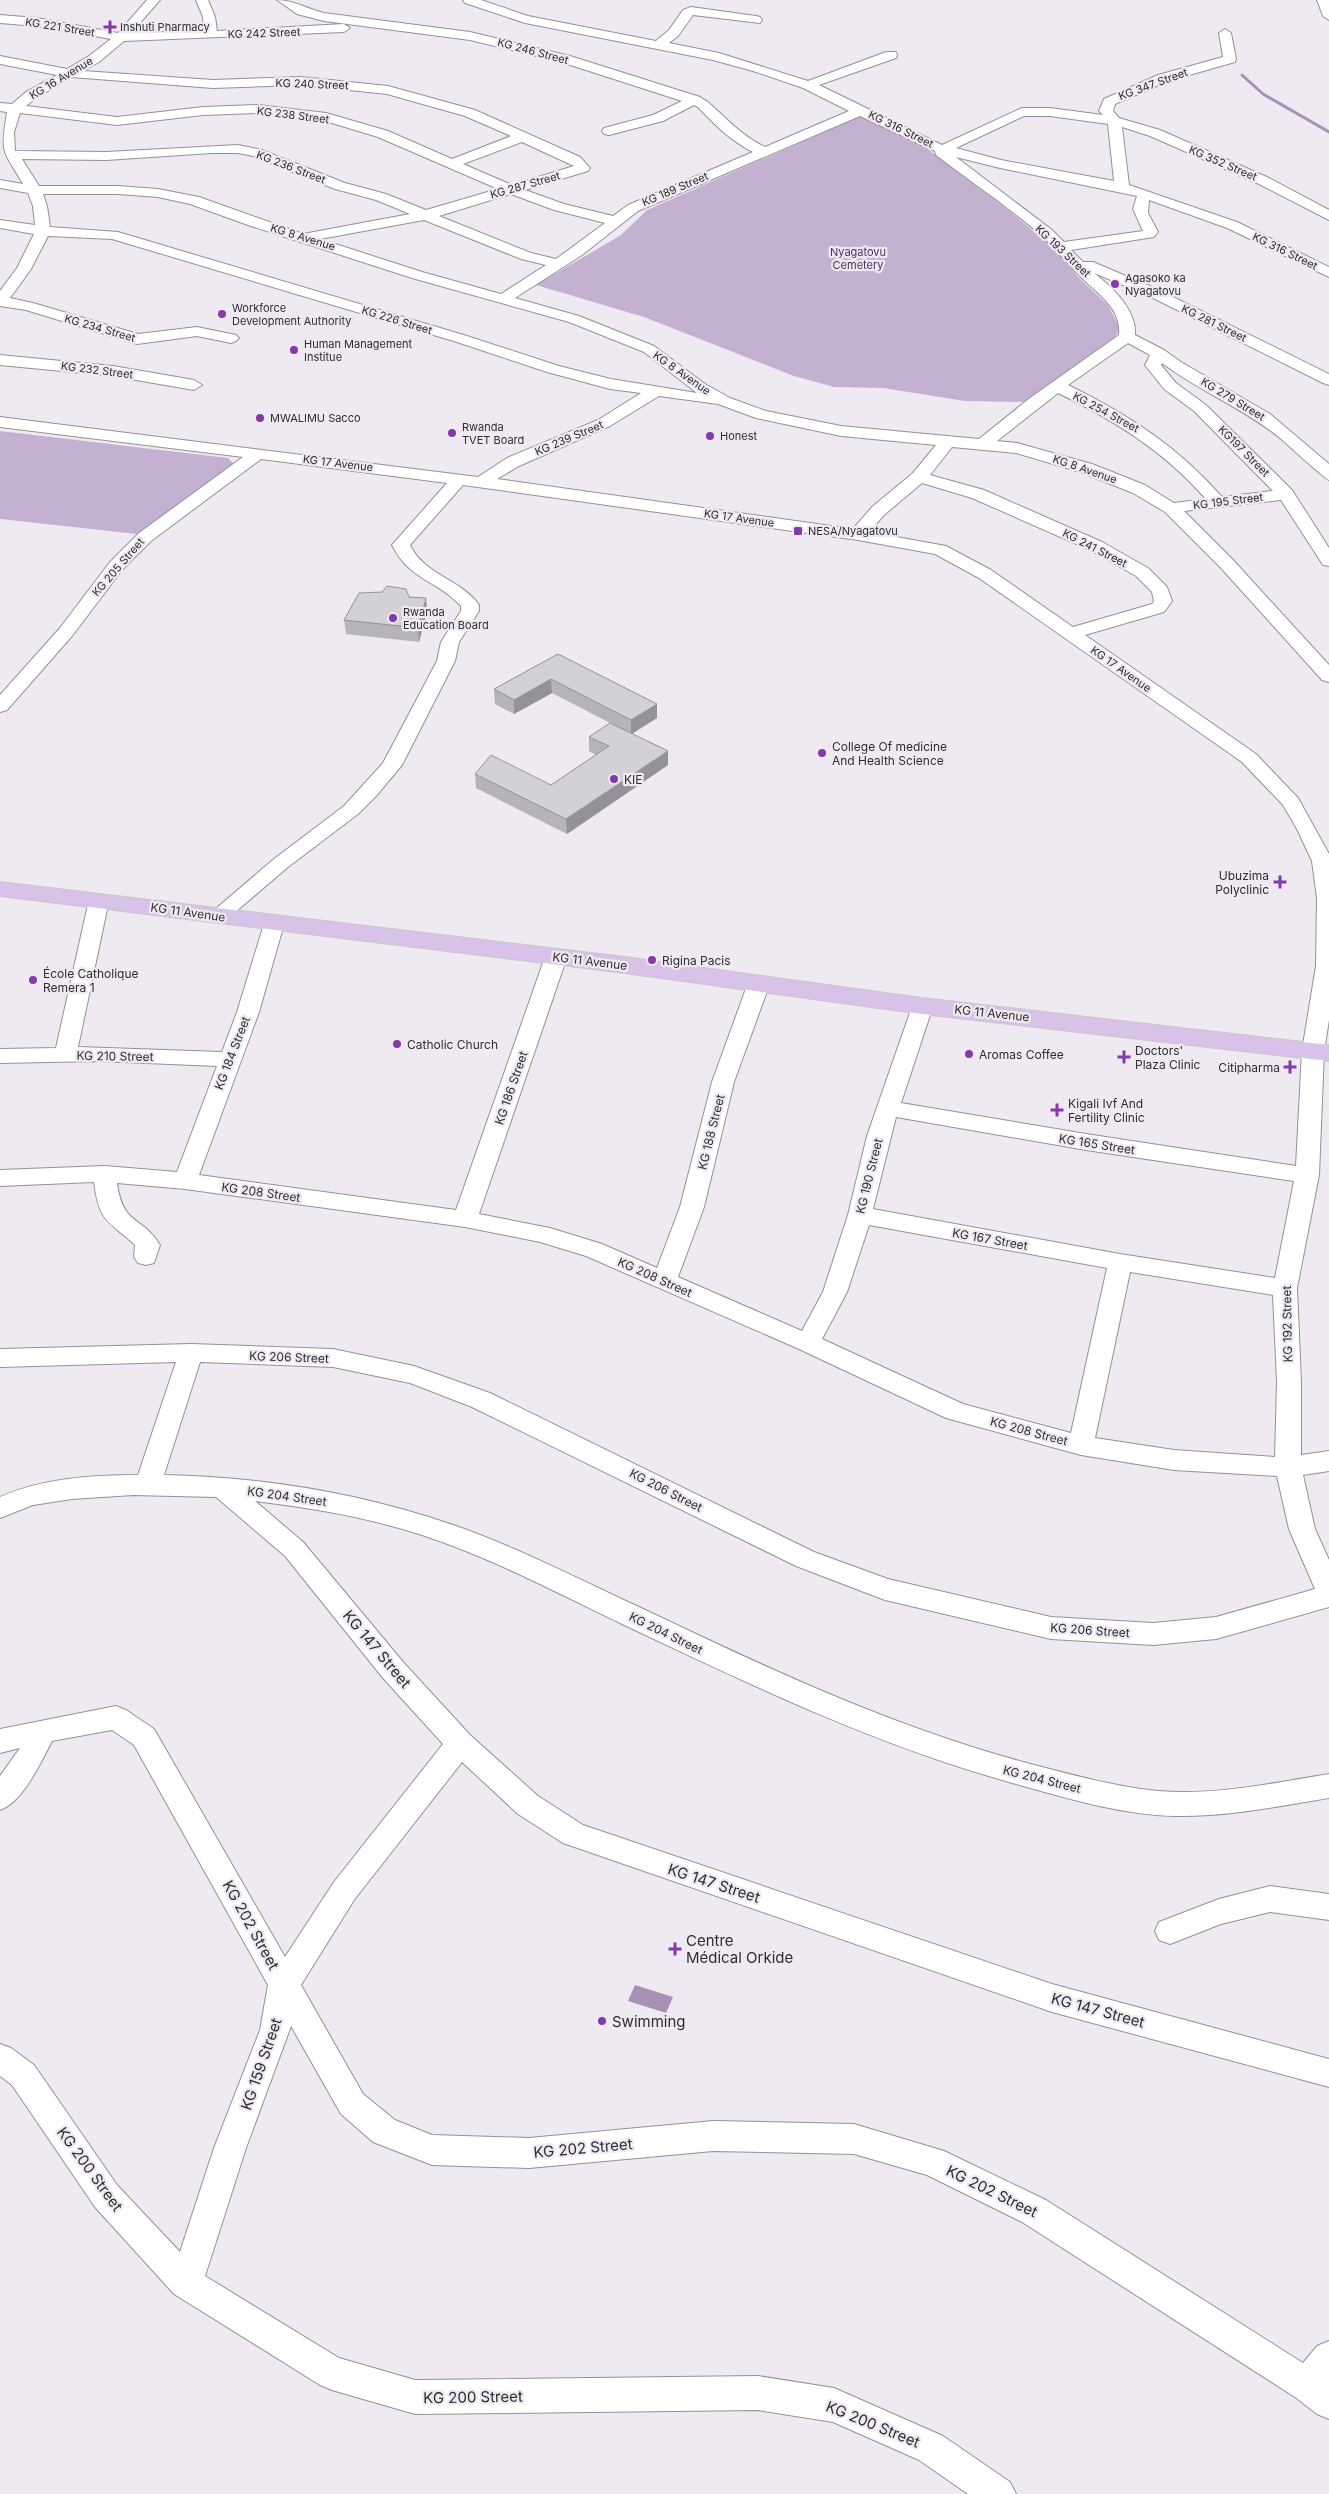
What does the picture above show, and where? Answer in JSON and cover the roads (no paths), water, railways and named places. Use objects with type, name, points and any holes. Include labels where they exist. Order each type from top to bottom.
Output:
[{"type":"main road","name":"KG 11 Avenue","points":[[0,888],[274,924],[556,957],[922,1006],[1321,1052]]},
{"type":"street","points":[[135,0],[153,1]]},
{"type":"street","points":[[202,0],[208,12],[211,26],[210,35]]},
{"type":"street","name":"KG 246 Street","points":[[283,0],[301,11],[324,17],[488,40],[565,59],[695,100],[708,107],[726,128],[744,142],[765,152]]},
{"type":"street","name":"KG 316 Street","points":[[469,0],[525,19],[659,45],[743,64],[808,85],[938,147],[1000,164],[1122,187],[1202,212],[1329,273]]},
{"type":"street","points":[[1323,0],[1329,16]]},
{"type":"street","name":"KG 16 Avenue","points":[[14,110],[30,95],[94,59],[120,37],[153,1]]},
{"type":"street","points":[[659,45],[674,33],[691,11],[756,20]]},
{"type":"street","name":"KG 221 Street","points":[[0,19],[37,22],[120,37]]},
{"type":"street","name":"KG 242 Street","points":[[120,37],[312,31],[377,25]]},
{"type":"street","name":"KG 347 Street","points":[[1122,187],[1114,121],[1106,111],[1109,102],[1163,78],[1230,59],[1225,33]]},
{"type":"street","points":[[808,85],[890,55]]},
{"type":"street","name":"KG 240 Street","points":[[0,60],[67,73],[213,84],[301,81],[388,90],[470,113],[546,147]]},
{"type":"street","points":[[609,131],[658,118],[695,100]]},
{"type":"street","name":"KG 238 Street","points":[[0,107],[118,121],[203,111],[285,111],[326,117],[383,134],[510,189],[559,207],[614,221]]},
{"type":"street","points":[[0,301],[24,269],[43,231],[40,206],[34,190],[18,163],[5,149],[7,132],[14,110]]},
{"type":"street","name":"KG 189 Street","points":[[506,298],[577,252],[614,221],[633,208],[862,110]]},
{"type":"street","name":"KG 352 Street","points":[[938,147],[1022,112],[1050,112],[1114,121],[1155,134],[1264,181],[1329,216]]},
{"type":"street","points":[[450,164],[522,137]]},
{"type":"street","name":"KG 287 Street","points":[[302,238],[426,215],[583,168],[575,160],[546,147]]},
{"type":"street","name":"KG 193 Street","points":[[938,147],[1046,233],[1103,287],[1118,305],[1128,327],[1127,337]]},
{"type":"street","name":"KG 236 Street","points":[[5,149],[106,156],[238,149],[257,153],[322,180],[381,197],[526,256],[559,264]]},
{"type":"street","name":"KG 8 Avenue","points":[[0,184],[34,190],[118,190],[158,193],[194,200],[302,238],[417,275],[506,298],[574,319],[648,349],[699,386],[724,401],[762,415],[841,431],[985,443],[1017,448],[1086,468],[1139,489],[1171,508],[1226,564],[1329,676]]},
{"type":"street","points":[[1066,252],[1149,234],[1151,232],[1139,207],[1141,199],[1145,194]]},
{"type":"street","name":"KG 226 Street","points":[[0,224],[43,231],[113,235],[462,339],[553,369],[610,384],[724,401]]},
{"type":"street","name":"KG 281 Street","points":[[1066,252],[1329,380]]},
{"type":"street","points":[[8,268],[24,269]]},
{"type":"street","name":"KG 234 Street","points":[[0,301],[28,306],[137,339],[151,339],[192,332],[231,338]]},
{"type":"street","points":[[985,443],[999,429],[1127,337]]},
{"type":"street","name":"KG 279 Street","points":[[1127,337],[1159,353],[1175,366],[1264,417],[1318,462],[1329,475]]},
{"type":"street","name":"KG197 Street","points":[[1159,353],[1152,365],[1158,374],[1170,386],[1200,408],[1286,494],[1329,561]]},
{"type":"street","name":"KG 232 Street","points":[[0,360],[113,371],[194,385]]},
{"type":"street","name":"KG 254 Street","points":[[1057,386],[1118,415],[1155,440],[1194,473],[1218,502]]},
{"type":"street","name":"KG 239 Street","points":[[481,482],[513,462],[604,423],[656,391]]},
{"type":"street","name":"KG 17 Avenue","points":[[0,422],[481,482],[858,535],[940,550],[959,559],[985,574],[1249,758],[1291,802],[1304,822],[1322,861],[1327,898],[1327,966],[1321,1052]]},
{"type":"street","points":[[858,535],[881,507],[918,477],[948,440]]},
{"type":"street","name":"KG 205 Street","points":[[0,706],[66,632],[116,566],[145,537],[259,453]]},
{"type":"street","name":"KG 241 Street","points":[[918,477],[978,494],[1096,546],[1142,572],[1160,591],[1163,601],[1158,608],[1070,634]]},
{"type":"street","points":[[219,916],[370,792],[392,765],[446,661],[450,642],[470,611],[470,605],[458,593],[415,568],[405,556],[401,545],[458,480]]},
{"type":"street","name":"KG 195 Street","points":[[1171,508],[1286,494]]},
{"type":"street","points":[[66,1055],[99,900]]},
{"type":"street","name":"KG 184 Street","points":[[185,1181],[248,1012],[274,924]]},
{"type":"street","name":"KG 186 Street","points":[[465,1219],[556,957]]},
{"type":"street","name":"KG 188 Street","points":[[664,1282],[692,1207],[723,1082],[759,983]]},
{"type":"street","name":"KG 190 Street","points":[[808,1343],[834,1292],[860,1215],[878,1136],[922,1006]]},
{"type":"street","name":"KG 192 Street","points":[[1321,1052],[1307,1176],[1285,1288],[1289,1382],[1288,1467],[1302,1529],[1329,1591]]},
{"type":"street","name":"KG 210 Street","points":[[0,1056],[66,1055],[230,1059]]},
{"type":"street","name":"KG 165 Street","points":[[889,1108],[1086,1142],[1307,1176]]},
{"type":"street","points":[[106,1174],[111,1212],[126,1226],[143,1236],[148,1245],[146,1257]]},
{"type":"street","name":"KG 208 Street","points":[[0,1178],[106,1174],[185,1181],[465,1219],[542,1234],[594,1250],[808,1343],[955,1411],[1023,1431],[1081,1444],[1174,1460],[1288,1467],[1329,1461]]},
{"type":"street","name":"KG 167 Street","points":[[860,1215],[1120,1262],[1285,1288]]},
{"type":"street","points":[[1081,1444],[1096,1362],[1120,1262]]},
{"type":"street","points":[[148,1484],[191,1353]]},
{"type":"street","name":"KG 206 Street","points":[[0,1358],[191,1353],[333,1358],[414,1374],[482,1400],[656,1484],[805,1560],[885,1589],[1051,1628],[1154,1634],[1216,1628],[1329,1596]]},
{"type":"street","name":"KG 204 Street","points":[[0,1508],[31,1495],[148,1484],[222,1488],[340,1503],[427,1526],[503,1556],[814,1703],[918,1744],[1002,1769],[1070,1786],[1175,1804],[1245,1800],[1329,1786]]},
{"type":"street","name":"KG 147 Street","points":[[222,1488],[294,1549],[393,1670],[460,1743],[528,1804],[573,1834],[1052,1998],[1329,2073]]},
{"type":"street","name":"KG 202 Street","points":[[0,1741],[116,1718],[144,1737],[352,2104],[384,2131],[432,2150],[529,2153],[713,2136],[854,2138],[933,2162],[1034,2211],[1318,2394]]},
{"type":"street","points":[[0,1798],[27,1762],[43,1731]]},
{"type":"street","name":"KG 159 Street","points":[[186,2283],[230,2148],[275,2030],[284,1984],[344,1891],[460,1743]]},
{"type":"street","points":[[1170,1931],[1219,1912],[1270,1899],[1329,1907]]},
{"type":"street","name":"KG 200 Street","points":[[0,2058],[23,2075],[106,2196],[186,2283],[332,2373],[415,2397],[758,2393],[834,2405],[931,2448],[998,2494]]},
{"type":"street","points":[[1318,2394],[1329,2358]]},
{"type":"waterway","points":[[1242,75],[1263,94],[1329,132]]},
{"type":"place","name":"Inshuti Pharmacy","points":[[110,27]]},
{"type":"place","name":"Agasoko ka Nyagatovu","points":[[1115,284]]},
{"type":"place","name":"Workforce Development Authority","points":[[222,314]]},
{"type":"place","name":"Human Management Institue","points":[[294,350]]},
{"type":"place","name":"MWALIMU Sacco","points":[[260,418]]},
{"type":"place","name":"Rwanda TVET Board","points":[[452,433]]},
{"type":"place","name":"Honest","points":[[710,436]]},
{"type":"place","name":"NESA/Nyagatovu","points":[[798,531]]},
{"type":"place","name":"Rwanda Education Board","points":[[393,618]]},
{"type":"place","name":"College Of medicine And Health Science","points":[[822,753]]},
{"type":"place","name":"KIE","points":[[614,779]]},
{"type":"place","name":"Ubuzima Polyclinic","points":[[1280,882]]},
{"type":"place","name":"Rigina Pacis","points":[[652,960]]},
{"type":"place","name":"École Catholique Remera 1","points":[[33,980]]},
{"type":"place","name":"Catholic Church","points":[[397,1044]]},
{"type":"place","name":"Aromas Coffee","points":[[969,1054]]},
{"type":"place","name":"Doctors' Plaza Clinic","points":[[1124,1057]]},
{"type":"place","name":"Citipharma","points":[[1290,1067]]},
{"type":"place","name":"Kigali Ivf And Fertility Clinic","points":[[1057,1110]]},
{"type":"place","name":"Centre Médical Orkide","points":[[675,1949]]},
{"type":"place","name":"Swimming","points":[[602,2021]]},
{"type":"park label","name":"Nyagatovu Cemetery","points":[[858,258]]}]
